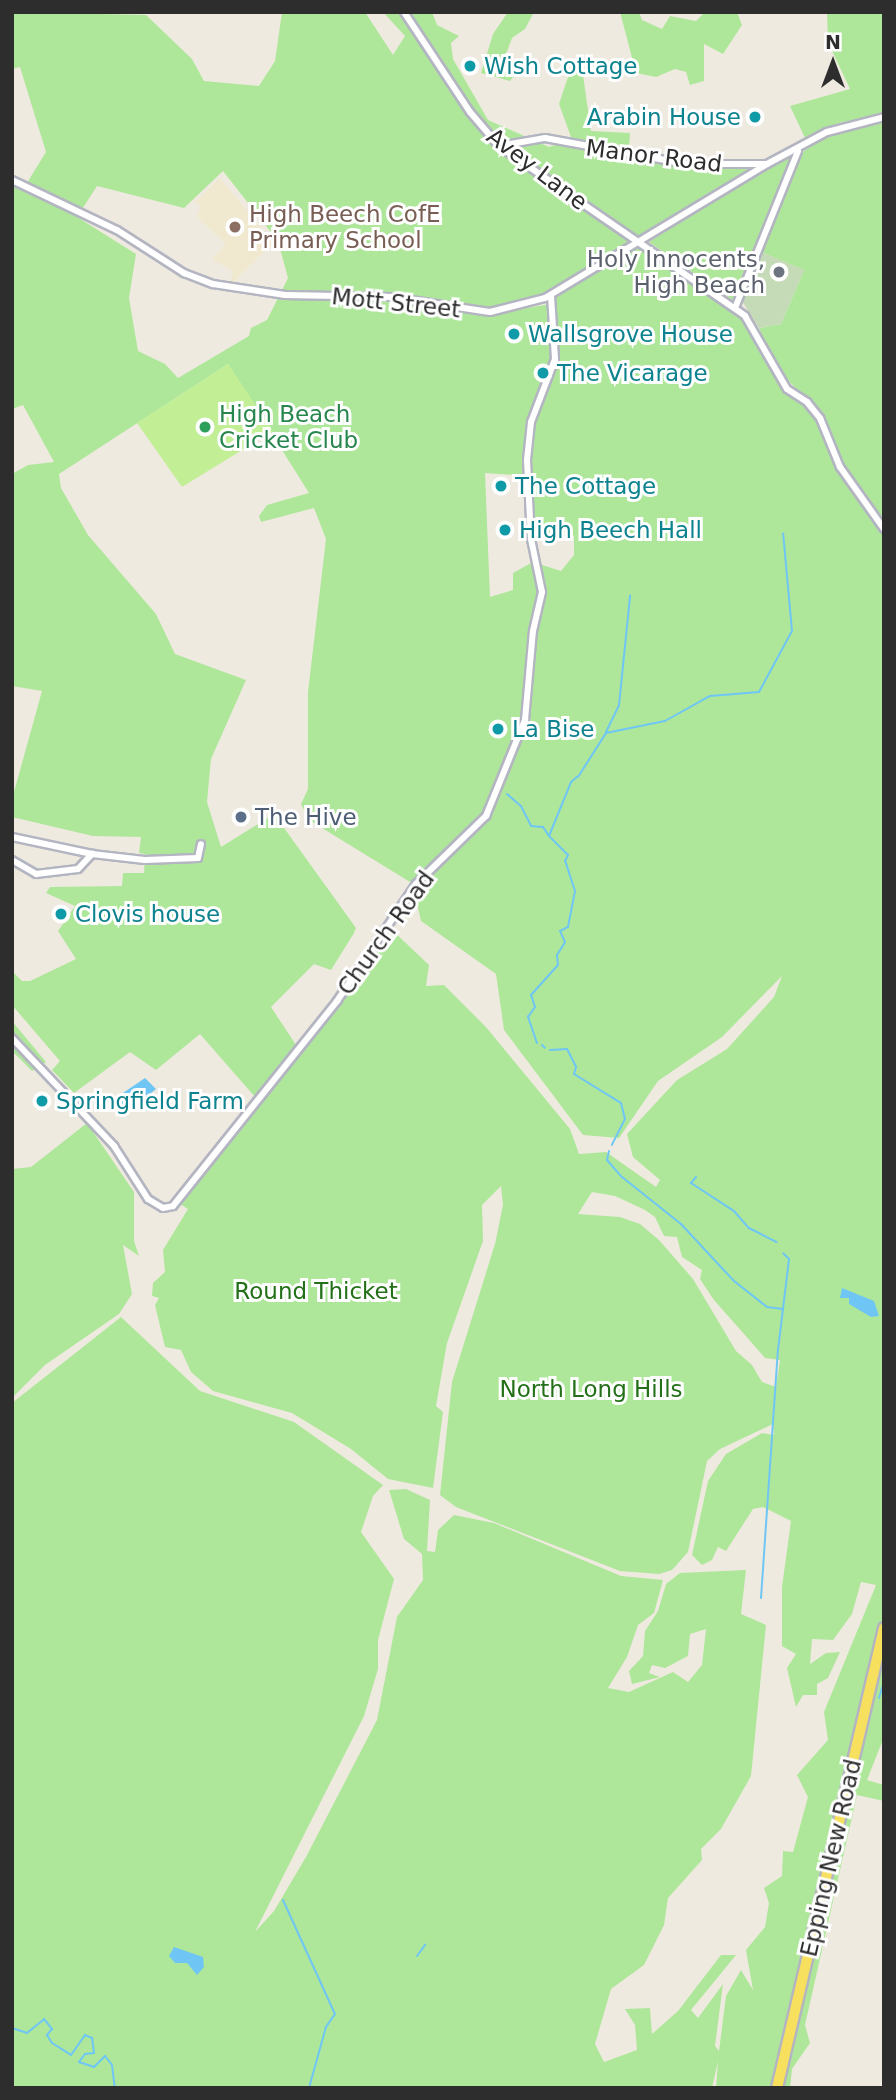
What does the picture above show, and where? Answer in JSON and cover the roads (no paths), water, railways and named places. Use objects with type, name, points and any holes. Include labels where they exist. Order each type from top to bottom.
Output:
[{"type":"main road","name":"Epping New Road","points":[[777,2088],[884,1628]]},
{"type":"street","name":"Avey Lane","points":[[404,12],[470,112],[499,146],[735,308],[758,331],[787,389],[807,402],[820,418],[840,467],[884,530]]},
{"type":"street","name":"Manor Road","points":[[499,146],[545,138],[686,163],[767,164],[827,132],[884,117]]},
{"type":"street","points":[[735,308],[799,149]]},
{"type":"street","name":"Mott Street","points":[[12,180],[117,230],[184,274],[234,289],[285,295],[391,297],[490,312],[518,308],[551,295],[767,164]]},
{"type":"street","name":"Church Road","points":[[12,1038],[114,1146],[148,1199],[163,1208],[186,1193],[337,1001],[416,884],[459,845],[495,799],[525,720],[533,631],[542,592],[531,539],[528,440],[555,359],[551,295]]},
{"type":"street","points":[[12,837],[92,854],[190,859],[201,857],[201,844]]},
{"type":"street","points":[[12,860],[36,874],[78,869],[92,854]]},
{"type":"water","points":[[145,1078],[156,1089],[123,1116],[115,1105],[120,1095]]},
{"type":"water","points":[[842,1288],[874,1301],[879,1316],[871,1317],[849,1304],[849,1298],[840,1298]]},
{"type":"water","points":[[174,1947],[203,1957],[204,1967],[197,1975],[187,1963],[175,1963],[169,1956]]},
{"type":"waterway","points":[[578,777],[606,733],[665,721],[710,696],[759,692],[792,631],[783,533]]},
{"type":"waterway","points":[[606,732],[619,705],[630,596]]},
{"type":"waterway","points":[[575,891],[565,861],[568,855],[549,836],[571,782],[577,777]]},
{"type":"waterway","points":[[507,794],[521,806],[531,826],[543,827],[549,836]]},
{"type":"waterway","points":[[537,1043],[528,1017],[535,1007],[531,995],[558,965],[557,955],[565,942],[560,931],[568,927],[575,892]]},
{"type":"waterway","points":[[542,1045],[545,1048]]},
{"type":"waterway","points":[[550,1050],[567,1049],[576,1067],[574,1074],[621,1103],[625,1119],[612,1145]]},
{"type":"waterway","points":[[609,1151],[607,1160],[622,1177],[681,1224],[734,1281],[767,1307],[783,1309]]},
{"type":"waterway","points":[[696,1177],[691,1183],[734,1211],[749,1228],[777,1242]]},
{"type":"waterway","points":[[761,1598],[778,1350],[789,1259],[783,1253]]},
{"type":"waterway","points":[[879,1698],[884,1682]]},
{"type":"waterway","points":[[283,1900],[335,2014],[326,2027],[309,2088]]},
{"type":"waterway","points":[[417,1956],[425,1945]]},
{"type":"waterway","points":[[12,2028],[27,2033],[44,2019],[52,2029],[47,2035],[52,2043],[71,2055],[85,2035],[92,2038],[94,2053],[85,2054],[79,2062],[94,2067],[105,2056],[112,2065],[115,2088]]},
{"type":"place","name":"Wish Cottage","points":[[470,66]]},
{"type":"place","name":"Arabin House","points":[[755,117]]},
{"type":"place","name":"High Beech CofE Primary School","points":[[235,227]]},
{"type":"place","name":"Holy Innocents, High Beach","points":[[779,272]]},
{"type":"place","name":"Wallsgrove House","points":[[514,334]]},
{"type":"place","name":"The Vicarage","points":[[543,373]]},
{"type":"place","name":"High Beach Cricket Club","points":[[205,427]]},
{"type":"place","name":"The Cottage","points":[[501,486]]},
{"type":"place","name":"High Beech Hall","points":[[505,530]]},
{"type":"place","name":"La Bise","points":[[498,729]]},
{"type":"place","name":"The Hive","points":[[241,817]]},
{"type":"place","name":"Clovis house","points":[[61,914]]},
{"type":"place","name":"Springfield Farm","points":[[42,1101]]},
{"type":"park label","name":"Round Thicket","points":[[316,1291]]},
{"type":"park label","name":"North Long Hills","points":[[591,1389]]}]
